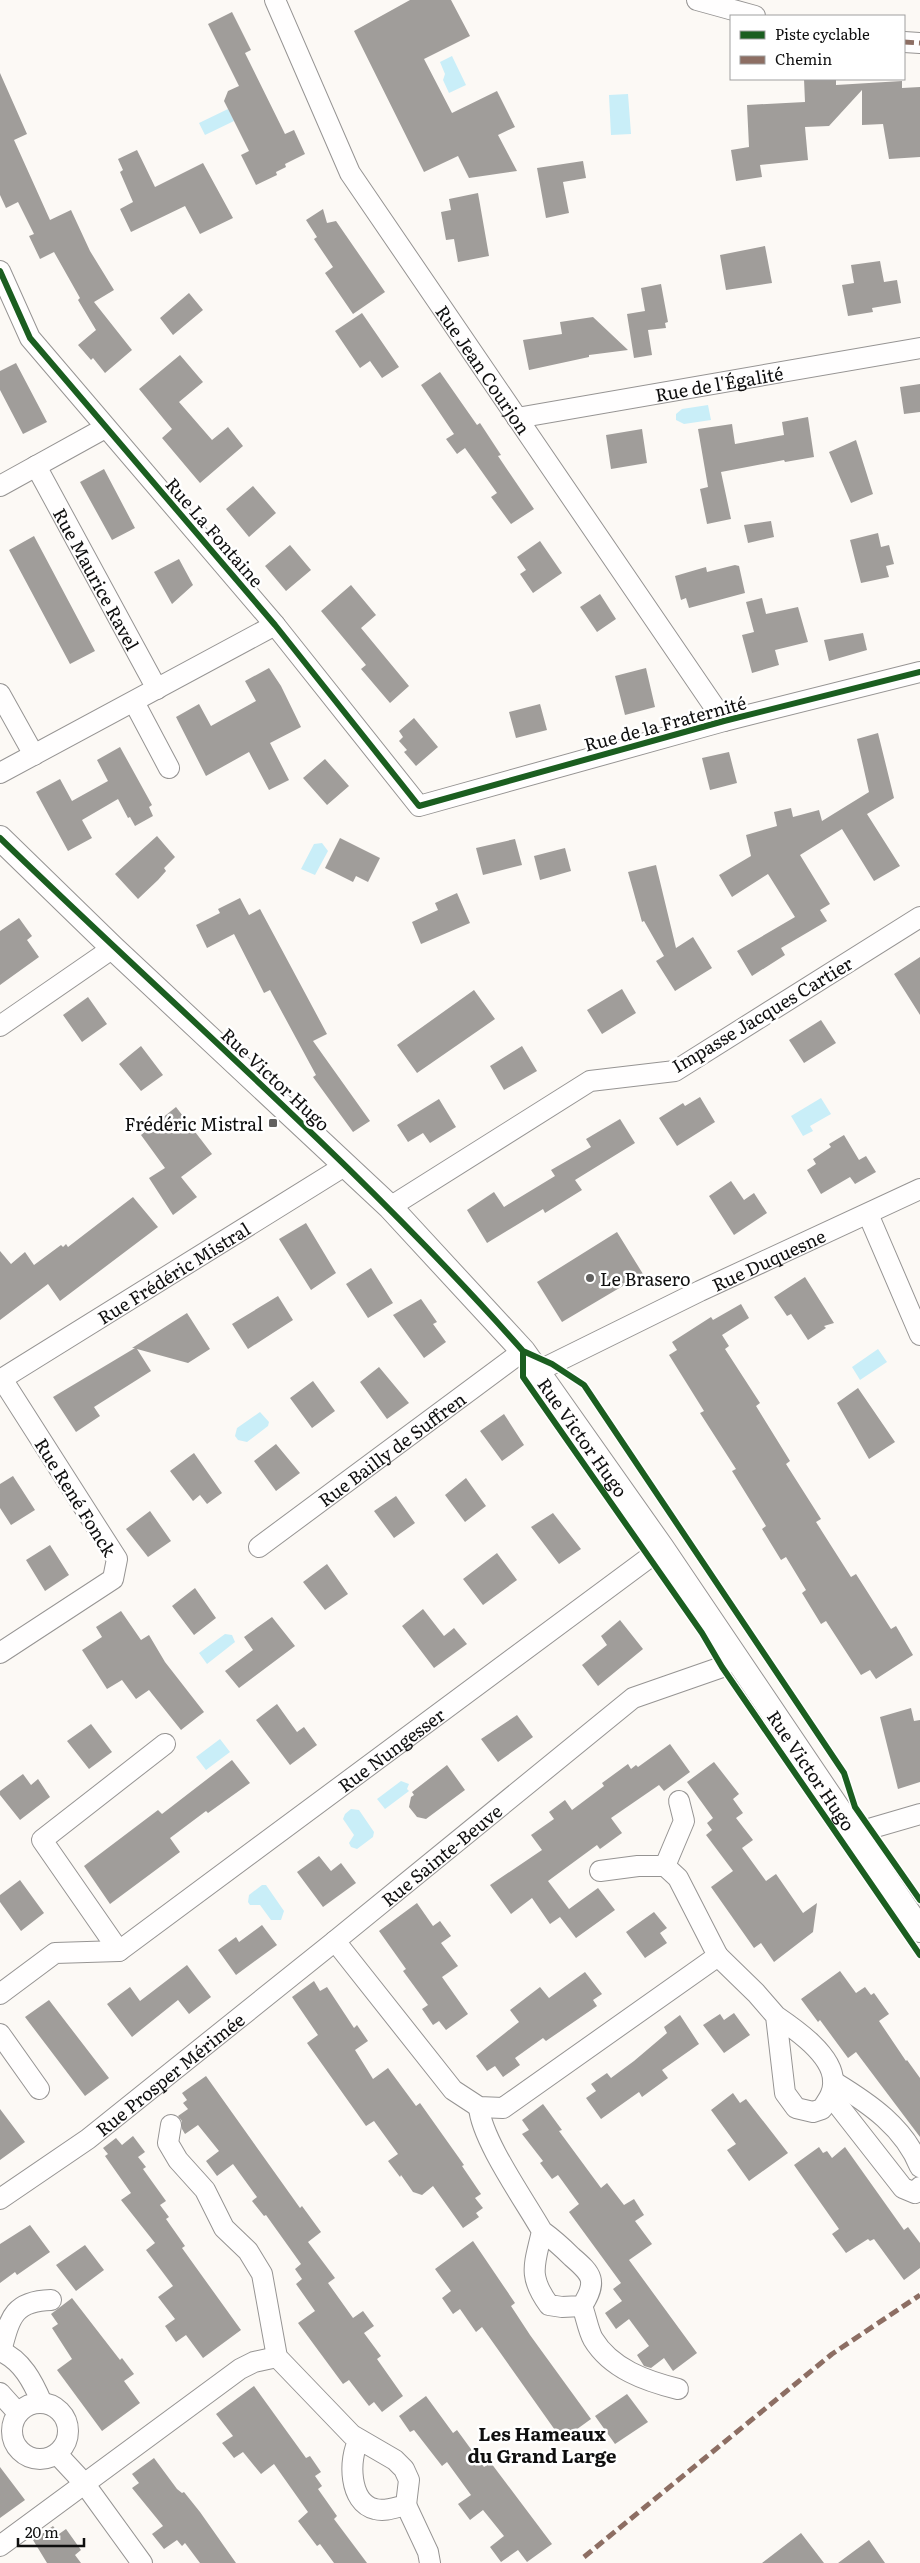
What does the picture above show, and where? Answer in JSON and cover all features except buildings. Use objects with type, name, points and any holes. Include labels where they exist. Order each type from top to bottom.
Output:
[{"type":"street","name":"Rue Jean Courjon","points":[[275,0],[350,173],[724,721]]},
{"type":"street","points":[[698,0],[752,15]]},
{"type":"street","points":[[905,42],[920,42]]},
{"type":"street","name":"Rue La Fontaine","points":[[0,271],[30,338],[275,626],[420,806]]},
{"type":"street","name":"Rue de l'Égalité","points":[[517,418],[920,348]]},
{"type":"street","points":[[0,486],[105,428]]},
{"type":"street","name":"Rue Maurice Ravel","points":[[36,466],[157,689]]},
{"type":"street","points":[[0,773],[275,626]]},
{"type":"street","name":"Rue de la Fraternité","points":[[420,806],[724,721],[920,672]]},
{"type":"street","points":[[0,694],[34,755]]},
{"type":"street","points":[[134,702],[169,768]]},
{"type":"street","name":"Rue Victor Hugo","points":[[0,838],[113,948],[390,1207],[480,1302],[523,1351],[662,1548],[920,1930]]},
{"type":"street","name":"Impasse Jacques Cartier","points":[[390,1207],[590,1081],[675,1071],[920,917]]},
{"type":"street","points":[[0,1026],[113,948]]},
{"type":"street","name":"Rue Frédéric Mistral","points":[[1,1380],[346,1165]]},
{"type":"street","name":"Rue Duquesne","points":[[538,1371],[700,1291],[920,1189]]},
{"type":"street","points":[[868,1214],[920,1335]]},
{"type":"street","name":"Rue Bailly de Suffren","points":[[259,1547],[523,1351]]},
{"type":"street","name":"Rue René Fonck","points":[[0,1653],[114,1579],[117,1559],[1,1380]]},
{"type":"street","name":"Rue Nungesser","points":[[119,1951],[662,1548]]},
{"type":"street","name":"Rue Sainte-Beuve","points":[[335,1941],[633,1698],[722,1667],[734,1657]]},
{"type":"street","points":[[119,1951],[42,1840],[165,1744]]},
{"type":"street","points":[[666,1866],[684,1821],[679,1801]]},
{"type":"street","points":[[855,1833],[920,1814]]},
{"type":"street","points":[[600,1872],[638,1866],[666,1866],[678,1878],[718,1956],[756,1993],[776,2016],[800,2032],[832,2069],[832,2089],[822,2109],[813,2112],[796,2108],[785,2092],[776,2016]]},
{"type":"street","points":[[335,1941],[453,2090],[479,2107],[503,2108],[718,1956]]},
{"type":"street","name":"Rue Prosper Mérimée","points":[[0,2199],[88,2138],[335,1941]]},
{"type":"street","points":[[0,1994],[55,1953],[119,1951]]},
{"type":"street","points":[[0,2034],[39,2089]]},
{"type":"street","points":[[832,2089],[876,2109],[900,2132],[920,2167]]},
{"type":"street","points":[[832,2089],[903,2188],[916,2193],[920,2187]]},
{"type":"street","points":[[479,2107],[480,2120],[489,2140],[542,2231],[588,2269],[591,2280],[589,2294],[582,2306],[593,2339],[608,2357],[628,2372],[656,2384],[678,2389]]},
{"type":"street","points":[[171,2125],[168,2143],[178,2160],[205,2190],[224,2228],[248,2251],[262,2274],[277,2358],[359,2440],[395,2460],[404,2470],[409,2480],[406,2504],[428,2552],[430,2563]]},
{"type":"street","points":[[542,2231],[534,2270],[537,2289],[549,2305],[562,2307],[582,2306]]},
{"type":"street","points":[[42,2403],[31,2377],[11,2356],[0,2351],[8,2324],[22,2306],[34,2301],[51,2300]]},
{"type":"street","points":[[0,2546],[240,2369],[254,2362],[277,2358]]},
{"type":"street","points":[[0,2393],[18,2413]]},
{"type":"street","points":[[33,2403],[42,2403],[52,2405],[66,2418],[68,2438],[57,2454],[40,2459],[23,2454],[16,2447],[12,2430],[18,2413],[33,2403]]},
{"type":"street","points":[[359,2440],[353,2462],[353,2479],[363,2502],[373,2509],[382,2510],[406,2504]]},
{"type":"street","points":[[57,2454],[84,2483],[142,2563]]},
{"type":"water","points":[[452,56],[466,85],[449,93],[443,80],[445,74],[440,62]]},
{"type":"water","points":[[628,94],[631,134],[611,135],[609,95]]},
{"type":"water","points":[[228,109],[234,121],[205,135],[199,123]]},
{"type":"water","points":[[708,405],[711,420],[684,424],[676,420],[676,414],[682,409]]},
{"type":"water","points":[[322,843],[328,851],[315,875],[301,869],[314,844]]},
{"type":"water","points":[[821,1098],[831,1114],[810,1126],[813,1131],[803,1136],[791,1116]]},
{"type":"water","points":[[878,1349],[887,1362],[860,1380],[852,1367]]},
{"type":"water","points":[[260,1412],[269,1422],[268,1426],[247,1442],[238,1440],[235,1436],[237,1428]]},
{"type":"water","points":[[225,1634],[232,1635],[235,1642],[207,1664],[199,1653]]},
{"type":"water","points":[[220,1739],[230,1752],[206,1770],[196,1757]]},
{"type":"water","points":[[401,1781],[409,1784],[407,1789],[409,1791],[385,1809],[377,1799]]},
{"type":"water","points":[[351,1809],[359,1810],[374,1832],[373,1837],[357,1849],[351,1847],[349,1843],[354,1835],[343,1819],[345,1814]]},
{"type":"water","points":[[262,1885],[266,1885],[284,1911],[281,1920],[271,1920],[260,1905],[250,1905],[248,1902],[249,1895]]},
{"type":"marked path","points":[[905,42],[920,43]]},
{"type":"marked path","points":[[584,2557],[832,2354],[920,2295]]},
{"type":"cycle path","points":[[0,271],[30,338],[275,625],[419,806],[724,721],[920,672]]},
{"type":"cycle path","points":[[0,838],[332,1153],[461,1283],[523,1351],[552,1364],[584,1385],[844,1773],[855,1807],[920,1900]]},
{"type":"cycle path","points":[[523,1351],[523,1377],[702,1633],[722,1667],[920,1955]]},
{"type":"place","name":"Frédéric Mistral","points":[[273,1123]]},
{"type":"place","name":"Le Brasero","points":[[590,1278]]},
{"type":"district","name":"Les Hameaux du Grand Large","points":[[542,2444]]}]
